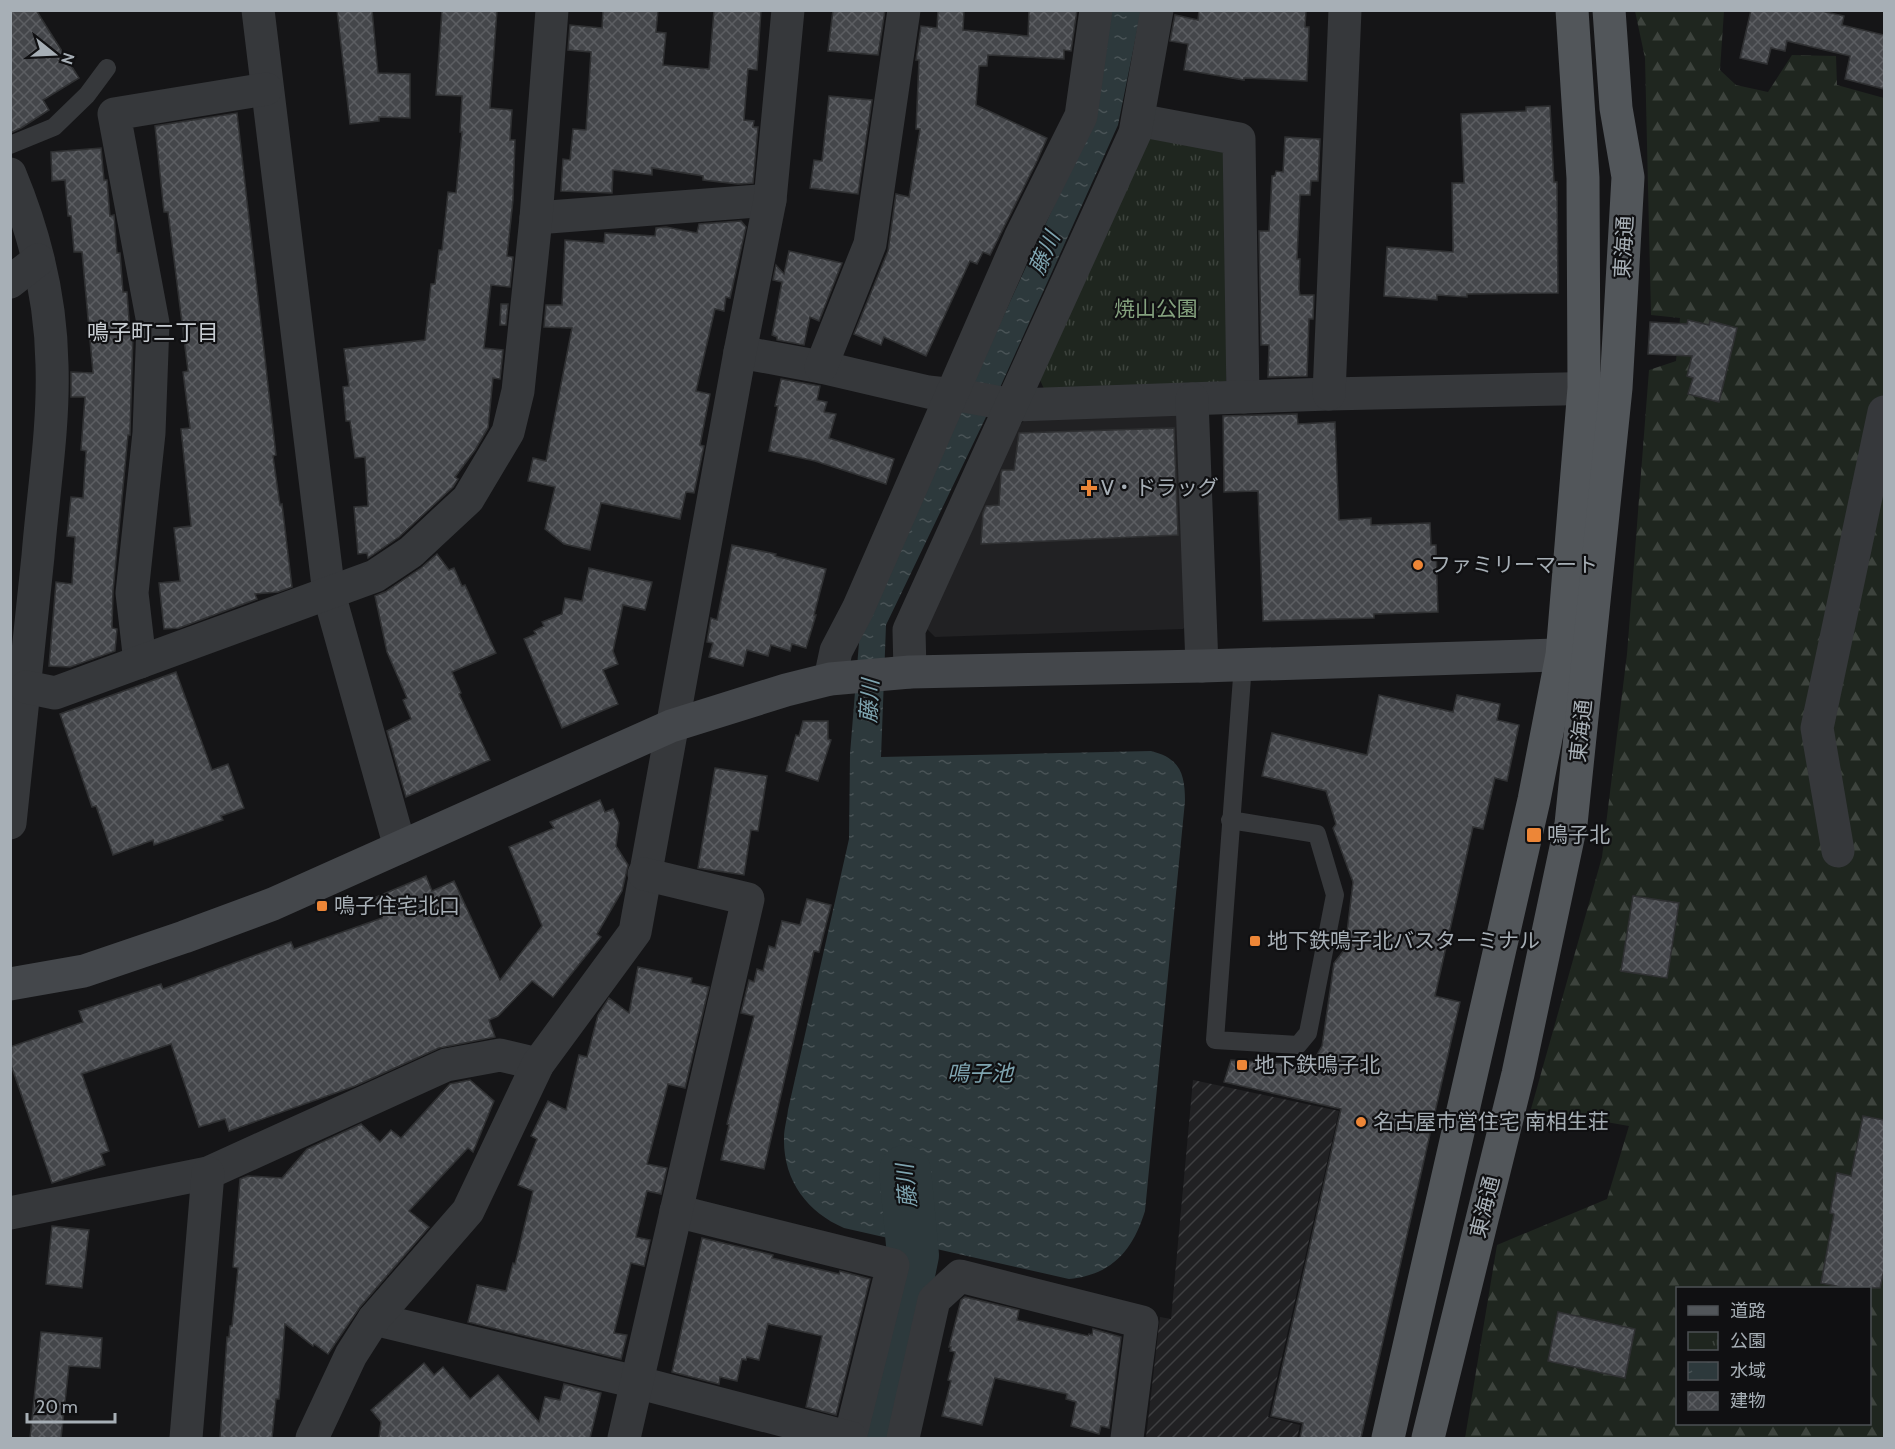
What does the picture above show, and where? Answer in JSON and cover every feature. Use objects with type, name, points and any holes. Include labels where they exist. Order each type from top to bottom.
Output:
[{"type":"main road","name":"東海通","points":[[1428,1438],[1518,1074],[1571,824],[1584,388],[1583,178],[1572,10]]},
{"type":"main road","name":"東海通","points":[[1388,1438],[1534,800],[1575,655],[1616,388],[1628,177],[1617,108],[1608,10]]},
{"type":"street","points":[[258,10],[328,594],[400,847]]},
{"type":"street","points":[[26,687],[55,693],[375,576],[411,552],[446,522],[468,499],[508,432],[518,391],[536,218],[552,10]]},
{"type":"street","points":[[312,1438],[351,1355],[374,1319],[468,1211],[538,1064],[635,932],[671,726],[770,200],[789,10]]},
{"type":"street","points":[[821,367],[870,244],[904,10]]},
{"type":"street","points":[[839,678],[836,651],[858,609],[957,395],[1020,238],[1081,116],[1096,10]]},
{"type":"street","points":[[901,672],[909,630],[1007,404],[1135,133],[1157,10]]},
{"type":"street","points":[[1329,394],[1345,10]]},
{"type":"street","points":[[140,662],[132,593],[149,433],[153,323],[114,114],[266,89]]},
{"type":"street","points":[[1138,120],[1239,139],[1243,397]]},
{"type":"street","points":[[10,174],[29,222],[38,260],[47,313],[52,364],[51,411],[26,687],[10,823]]},
{"type":"street","points":[[536,218],[770,200]]},
{"type":"street","points":[[10,282],[38,260]]},
{"type":"street","points":[[740,352],[821,367],[928,392],[1007,404],[1616,388]]},
{"type":"street","points":[[1192,399],[1202,666]]},
{"type":"street","points":[[1838,851],[1817,728],[1884,412]]},
{"type":"street","points":[[10,984],[84,970],[184,937],[273,904],[671,726],[786,690],[839,678],[901,672],[1575,655]]},
{"type":"street","points":[[624,1438],[748,898],[644,874]]},
{"type":"street","points":[[10,1213],[208,1173],[446,1065],[500,1055],[538,1064]]},
{"type":"street","points":[[186,1438],[208,1173]]},
{"type":"street","points":[[374,1319],[636,1382],[851,1438],[893,1265],[676,1211]]},
{"type":"street","points":[[903,1438],[934,1300],[960,1276],[1142,1322],[1127,1438]]},
{"type":"lane","points":[[10,145],[54,127],[87,95],[107,68]]},
{"type":"lane","points":[[1230,820],[1317,834],[1335,895],[1308,1033],[1298,1045],[1215,1040],[1230,820],[1243,664]]},
{"type":"shaded area","points":[[1177,413],[1194,618],[1183,629],[935,637],[924,626],[1013,430],[1030,416]]},
{"type":"shaded area","points":[[1193,1080],[1339,1111],[1268,1417],[1300,1425],[1297,1438],[1146,1438],[1160,1317],[1171,1319]]},
{"type":"green space","points":[[1635,11],[1724,11],[1720,70],[1736,85],[1768,92],[1792,55],[1836,56],[1837,85],[1884,98],[1884,1438],[1465,1438],[1497,1245],[1607,1199],[1629,1126],[1531,1109],[1602,857],[1627,654],[1649,370],[1676,361],[1680,318],[1651,315],[1645,58]]},
{"type":"green space","name":"焼山公園","points":[[1148,137],[1221,143],[1231,157],[1226,387],[1046,393],[1039,378]]},
{"type":"water","name":"鳴子池","points":[[1112,11],[1141,11],[1118,125],[998,392],[886,625],[881,757],[1151,751],[1169,758],[1179,768],[1182,775],[1185,801],[1145,1211],[1134,1238],[1119,1258],[1097,1272],[1069,1279],[844,1228],[819,1213],[800,1193],[788,1168],[784,1131],[849,839],[850,754],[860,630],[1094,118]]},
{"type":"building","points":[[10,10],[36,10],[79,78],[43,100],[49,110],[10,133]]},
{"type":"building","points":[[337,10],[372,10],[378,73],[410,74],[410,118],[379,117],[379,121],[350,124]]},
{"type":"building","points":[[442,10],[497,10],[490,108],[512,110],[510,140],[515,140],[513,200],[507,256],[513,257],[510,287],[491,285],[484,348],[503,350],[500,379],[493,378],[488,428],[455,477],[458,479],[453,487],[399,537],[368,558],[367,553],[358,554],[354,507],[368,506],[365,457],[355,458],[350,421],[346,421],[343,387],[349,386],[344,349],[425,340],[431,284],[435,284],[439,250],[442,250],[448,192],[456,193],[462,132],[460,132],[462,96],[436,95]]},
{"type":"building","points":[[603,10],[658,10],[656,32],[666,33],[663,65],[709,69],[714,10],[761,10],[757,70],[748,69],[744,120],[754,121],[753,127],[758,127],[753,183],[738,184],[703,180],[703,176],[652,168],[652,175],[613,170],[612,193],[561,191],[563,159],[570,160],[573,129],[586,130],[591,52],[568,50],[570,25],[602,28]]},
{"type":"building","points":[[833,10],[885,10],[878,55],[828,51]]},
{"type":"building","points":[[938,10],[964,10],[963,30],[1028,36],[1029,10],[1077,10],[1071,51],[1064,50],[1064,59],[988,55],[987,66],[979,66],[976,105],[1047,138],[990,255],[983,252],[977,264],[970,261],[926,356],[884,337],[881,345],[854,334],[888,251],[896,194],[909,197],[920,129],[916,129],[919,60],[916,60],[921,26],[937,28]]},
{"type":"building","points":[[1199,10],[1306,10],[1305,27],[1309,27],[1307,81],[1244,78],[1244,80],[1184,70],[1188,44],[1170,41],[1175,15],[1198,20]]},
{"type":"building","points":[[1751,10],[1817,10],[1844,16],[1842,25],[1884,35],[1884,89],[1845,79],[1850,56],[1787,41],[1785,51],[1771,48],[1767,64],[1740,58]]},
{"type":"building","points":[[829,96],[872,100],[858,194],[810,188],[814,160],[822,161]]},
{"type":"building","points":[[1550,106],[1554,182],[1557,182],[1558,293],[1467,294],[1467,297],[1437,295],[1437,300],[1384,296],[1387,247],[1453,252],[1452,183],[1464,183],[1461,114],[1526,111],[1526,107]]},
{"type":"building","points":[[237,113],[276,455],[273,456],[280,505],[282,504],[292,587],[278,592],[255,594],[257,599],[179,628],[164,629],[159,583],[180,581],[174,528],[191,526],[181,429],[190,428],[183,372],[188,371],[168,212],[164,212],[155,126]]},
{"type":"building","points":[[1285,137],[1320,139],[1318,181],[1311,181],[1310,195],[1300,195],[1297,259],[1300,259],[1300,295],[1314,295],[1313,319],[1309,319],[1307,376],[1268,377],[1269,345],[1261,345],[1259,231],[1269,231],[1272,176],[1275,176],[1276,171],[1283,172]]},
{"type":"building","points":[[101,148],[110,216],[114,215],[117,253],[120,253],[123,292],[127,292],[130,333],[133,333],[130,435],[128,435],[113,591],[112,628],[117,629],[115,651],[70,667],[49,666],[56,582],[72,584],[75,537],[67,536],[71,497],[83,498],[86,451],[81,450],[85,397],[71,397],[71,372],[93,373],[82,252],[74,252],[65,180],[52,181],[51,152]]},
{"type":"building","points":[[741,221],[746,227],[730,298],[726,297],[724,311],[715,309],[696,391],[710,394],[700,445],[704,446],[694,493],[686,492],[680,519],[601,503],[590,550],[564,544],[545,529],[555,487],[528,481],[533,458],[546,461],[572,328],[544,327],[546,305],[562,305],[565,240],[604,243],[605,233],[655,236],[656,228],[666,227],[697,233],[699,224]]},
{"type":"building","points":[[789,251],[842,263],[819,321],[810,317],[804,345],[777,340],[777,337],[772,335],[782,282],[773,280],[776,265],[784,274]]},
{"type":"building","points":[[501,304],[508,304],[506,325],[500,325]]},
{"type":"building","points":[[1688,320],[1709,325],[1710,321],[1737,328],[1719,402],[1688,394],[1693,378],[1687,376],[1692,356],[1648,354],[1650,322],[1687,324]]},
{"type":"building","points":[[781,379],[820,386],[817,400],[827,402],[824,412],[836,414],[829,438],[894,459],[886,484],[815,461],[769,451]]},
{"type":"building","points":[[1297,414],[1298,424],[1335,422],[1339,520],[1371,518],[1371,525],[1430,523],[1431,545],[1436,545],[1438,612],[1374,614],[1374,618],[1263,621],[1258,491],[1224,492],[1223,416]]},
{"type":"building","name":"V・ドラッグ","points":[[1174,428],[1178,535],[981,544],[983,513],[986,506],[999,505],[1001,473],[1002,470],[1014,470],[1019,433]]},
{"type":"building","points":[[732,545],[776,554],[775,556],[826,569],[806,648],[792,644],[790,651],[771,645],[768,656],[747,650],[743,666],[709,657],[713,643],[707,642],[711,618],[717,620]]},
{"type":"building","points":[[437,554],[449,570],[454,568],[462,586],[465,585],[496,653],[452,672],[461,693],[459,694],[490,760],[406,797],[387,731],[411,719],[403,700],[407,698],[387,652],[375,596],[421,568]]},
{"type":"building","points":[[589,568],[652,582],[645,610],[623,605],[613,651],[618,664],[603,670],[618,704],[562,728],[524,639],[536,634],[534,631],[544,626],[542,622],[562,614],[565,598],[582,601]]},
{"type":"building","points":[[176,672],[212,770],[228,764],[244,808],[221,816],[223,820],[154,845],[153,840],[113,855],[96,806],[92,807],[60,714]]},
{"type":"building","points":[[1379,695],[1453,712],[1457,695],[1500,704],[1497,720],[1519,725],[1507,781],[1495,778],[1483,829],[1473,827],[1435,996],[1460,1002],[1361,1438],[1300,1438],[1303,1423],[1271,1416],[1341,1109],[1224,1082],[1231,1060],[1302,1065],[1314,1060],[1322,1046],[1334,963],[1345,949],[1353,882],[1333,828],[1336,824],[1326,791],[1262,776],[1272,733],[1367,755]]},
{"type":"building","points":[[803,721],[828,721],[828,739],[831,740],[818,781],[786,771],[796,735],[799,736]]},
{"type":"building","points":[[715,768],[767,776],[758,831],[751,830],[744,875],[698,868]]},
{"type":"building","points":[[600,800],[605,812],[613,809],[619,823],[616,846],[628,865],[622,891],[597,934],[601,937],[553,997],[532,981],[498,1016],[489,1020],[495,1037],[439,1048],[355,1086],[229,1131],[225,1119],[199,1127],[171,1044],[82,1074],[109,1151],[101,1154],[105,1165],[52,1183],[10,1062],[10,1047],[83,1022],[79,1011],[161,984],[163,989],[291,942],[294,949],[382,918],[374,898],[426,876],[432,891],[454,881],[500,980],[542,926],[509,847],[554,828],[550,822]]},
{"type":"building","points":[[1633,896],[1679,903],[1667,978],[1621,971]]},
{"type":"building","points":[[807,899],[831,905],[819,952],[814,951],[764,1169],[721,1160],[729,1125],[727,1124],[754,1016],[741,1013],[749,980],[754,982],[757,969],[763,971],[769,946],[775,948],[782,921],[800,925]]},
{"type":"building","points":[[638,967],[692,978],[691,983],[709,987],[685,1088],[668,1084],[647,1164],[667,1168],[661,1194],[647,1191],[636,1237],[650,1240],[644,1266],[631,1263],[614,1333],[627,1335],[621,1359],[468,1322],[477,1285],[506,1291],[533,1191],[518,1185],[537,1139],[531,1136],[548,1101],[566,1110],[579,1055],[587,1057],[598,1015],[609,998],[629,1013]]},
{"type":"building","points":[[470,1080],[494,1101],[473,1152],[468,1148],[409,1211],[429,1227],[360,1307],[328,1354],[314,1344],[313,1346],[285,1324],[279,1399],[276,1399],[272,1438],[220,1438],[227,1337],[229,1337],[230,1326],[232,1326],[238,1268],[233,1267],[240,1179],[248,1176],[282,1178],[307,1149],[361,1124],[380,1142],[391,1130],[401,1138],[450,1084]]},
{"type":"building","points":[[1863,1116],[1884,1120],[1884,1270],[1880,1288],[1841,1287],[1821,1283],[1834,1214],[1830,1213],[1837,1173],[1851,1176]]},
{"type":"building","points":[[52,1226],[89,1230],[82,1288],[46,1284]]},
{"type":"building","points":[[702,1238],[773,1255],[772,1258],[870,1279],[836,1415],[806,1407],[822,1336],[768,1324],[759,1360],[747,1357],[746,1360],[742,1359],[737,1381],[720,1377],[719,1384],[672,1372]]},
{"type":"building","points":[[965,1297],[1019,1310],[1017,1320],[1088,1336],[1092,1335],[1093,1329],[1121,1337],[1109,1428],[1101,1426],[1099,1434],[1071,1426],[1076,1402],[1066,1399],[1067,1394],[995,1378],[982,1425],[942,1416],[951,1381],[948,1380],[955,1352],[950,1351],[951,1347],[949,1347],[961,1300]]},
{"type":"building","points":[[1558,1312],[1635,1329],[1625,1378],[1548,1361]]},
{"type":"building","points":[[41,1332],[102,1338],[100,1368],[69,1366],[61,1438],[30,1438]]},
{"type":"building","points":[[424,1363],[434,1375],[443,1367],[470,1399],[498,1375],[539,1422],[545,1397],[560,1400],[564,1384],[601,1393],[590,1438],[379,1438],[381,1422],[371,1410]]},
{"type":"waterway","name":"藤川","points":[[875,1438],[913,1255],[905,1171]]},
{"type":"place","name":"V・ドラッグ","points":[[1089,488]]},
{"type":"place","name":"ファミリーマート","points":[[1418,565]]},
{"type":"place","name":"鳴子北","points":[[1534,835]]},
{"type":"place","name":"鳴子住宅北口","points":[[322,906]]},
{"type":"place","name":"地下鉄鳴子北バスターミナル","points":[[1255,941]]},
{"type":"place","name":"地下鉄鳴子北","points":[[1242,1065]]},
{"type":"place","name":"名古屋市営住宅 南相生荘","points":[[1361,1122]]},
{"type":"district","name":"鳴子町二丁目","points":[[153,332]]}]
